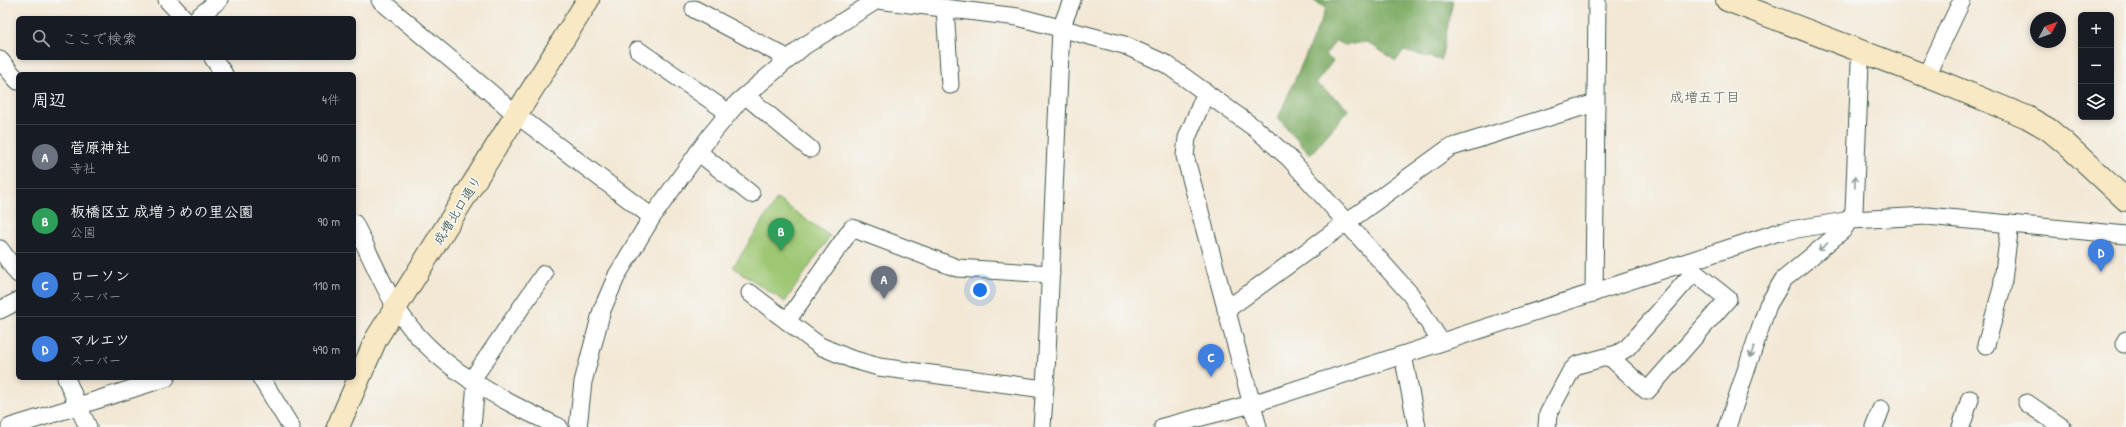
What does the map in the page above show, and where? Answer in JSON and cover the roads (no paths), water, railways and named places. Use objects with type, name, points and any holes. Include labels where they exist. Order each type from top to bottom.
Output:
[{"type":"street","points":[[167,0],[182,16]]},
{"type":"street","points":[[199,16],[219,0]]},
{"type":"street","points":[[380,0],[517,115],[652,217]]},
{"type":"street","name":"成増北口通り","points":[[338,427],[369,350],[588,0]]},
{"type":"street","points":[[578,427],[583,382],[602,310],[617,275],[652,217],[698,152],[729,113],[746,96],[789,59],[823,34],[877,0],[1018,17],[1124,45],[1166,64],[1256,128],[1289,158],[1411,295],[1442,342]]},
{"type":"street","points":[[1042,427],[1051,274],[1061,28],[1072,0]]},
{"type":"street","points":[[1594,293],[1597,0]]},
{"type":"street","points":[[1727,0],[2008,108],[2048,129],[2126,200]]},
{"type":"street","points":[[1926,76],[1962,0]]},
{"type":"street","points":[[945,8],[950,84]]},
{"type":"street","points":[[694,9],[789,59]]},
{"type":"street","points":[[638,50],[729,113]]},
{"type":"street","points":[[1726,427],[1768,305],[1783,280],[1843,230],[1854,211],[1860,62],[1863,52]]},
{"type":"street","points":[[0,60],[16,79]]},
{"type":"street","points":[[214,60],[223,72]]},
{"type":"street","points":[[1206,92],[1187,138],[1185,156],[1258,427]]},
{"type":"street","points":[[746,96],[810,149]]},
{"type":"street","points":[[1226,310],[1346,221],[1449,148],[1595,103]]},
{"type":"street","points":[[698,152],[751,194]]},
{"type":"street","points":[[1163,427],[1252,404],[1594,293],[1693,267],[1779,232],[1850,220],[1927,216],[2126,234]]},
{"type":"street","points":[[1986,345],[2002,288],[2010,224]]},
{"type":"street","points":[[356,227],[396,307],[426,344],[459,373],[498,398],[560,427]]},
{"type":"street","points":[[787,320],[852,228],[957,268],[1051,274]]},
{"type":"street","points":[[0,249],[16,271]]},
{"type":"street","points":[[1547,427],[1548,414],[1571,371],[1577,365],[1609,356],[1627,348],[1636,340],[1693,267]]},
{"type":"street","points":[[1609,356],[1647,391],[1728,299],[1693,267]]},
{"type":"street","points":[[472,427],[474,382],[544,274]]},
{"type":"street","points":[[750,293],[820,346],[851,360],[879,367],[1044,389]]},
{"type":"street","points":[[0,310],[16,302]]},
{"type":"street","points":[[1403,355],[1417,427]]},
{"type":"street","points":[[67,380],[88,427]]},
{"type":"street","points":[[10,427],[160,380]]},
{"type":"street","points":[[262,380],[291,427]]},
{"type":"street","points":[[1961,427],[1970,399]]},
{"type":"street","points":[[2027,403],[2062,427]]},
{"type":"street","points":[[1874,427],[1881,409]]},
{"type":"place","name":"板橋区立 成増うめの里公園","points":[[781,251]]},
{"type":"place","name":"マルエツ","points":[[2101,272]]},
{"type":"place","name":"菅原神社","points":[[884,299]]},
{"type":"place","name":"ローソン","points":[[1211,377]]},
{"type":"district","name":"成増五丁目","points":[[1705,96]]}]
